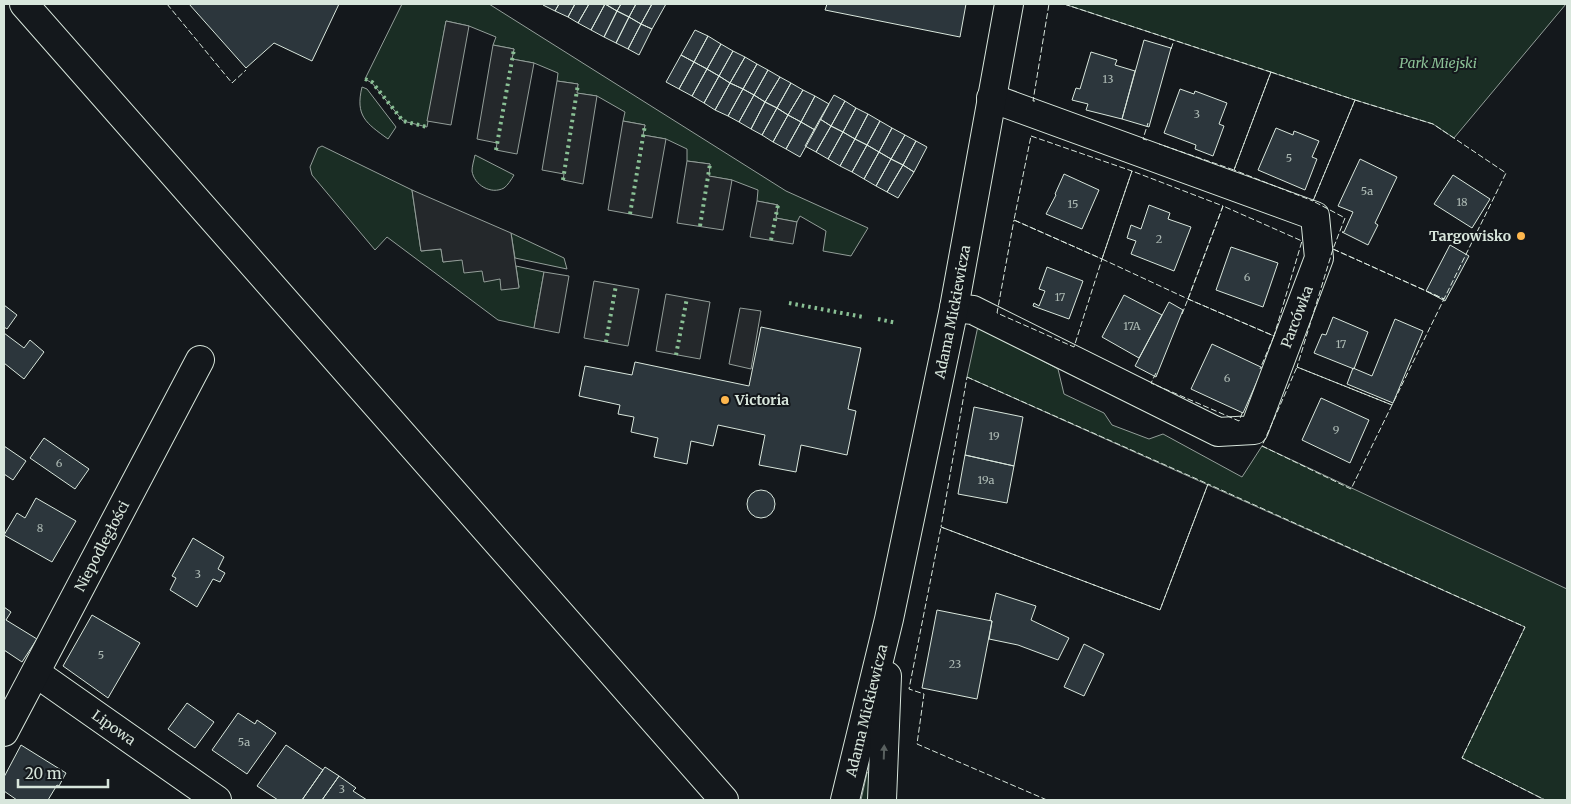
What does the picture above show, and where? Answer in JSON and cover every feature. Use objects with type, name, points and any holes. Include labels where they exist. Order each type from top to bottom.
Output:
[{"type":"street","points":[[24,4],[93,80],[724,800]]},
{"type":"street","name":"Adama Mickiewicza","points":[[845,800],[889,619],[954,308],[1009,4]]},
{"type":"street","name":"Parcówka","points":[[954,308],[973,310],[1218,432],[1254,430],[1319,258],[1315,216],[991,98]]},
{"type":"street","name":"Niepodległości","points":[[4,732],[200,360]]},
{"type":"street","name":"Adama Mickiewicza","points":[[882,800],[889,619]]},
{"type":"street","name":"Lipowa","points":[[36,673],[217,800]]},
{"type":"green space","points":[[402,4],[489,4],[786,191],[868,228],[851,256],[823,251],[826,231],[800,216],[797,222],[776,218],[778,205],[757,201],[758,190],[732,180],[708,176],[710,164],[687,161],[687,149],[666,139],[643,135],[645,125],[623,121],[625,112],[597,96],[576,93],[578,84],[557,81],[558,73],[534,63],[512,59],[514,49],[493,45],[496,37],[469,26],[446,21],[427,127],[403,121],[372,83],[365,79]]},
{"type":"green space","name":"Park Miejski","points":[[1064,4],[1566,4],[1454,138],[1433,124]]},
{"type":"green space","points":[[362,87],[367,89],[396,127],[388,139],[368,123],[361,112],[360,97]]},
{"type":"green space","points":[[322,146],[412,190],[421,251],[441,249],[443,262],[462,259],[519,287],[516,266],[544,272],[534,328],[498,320],[387,237],[375,250],[312,175],[310,167],[318,148]]},
{"type":"green space","points":[[475,155],[514,175],[504,188],[499,190],[489,189],[476,181],[472,171]]},
{"type":"green space","points":[[511,233],[564,258],[567,269],[515,258]]},
{"type":"green space","points":[[978,326],[1058,369],[1064,394],[1104,413],[1112,425],[1149,439],[1163,434],[1242,477],[1262,446],[1567,589],[1567,800],[1545,800],[1462,758],[1525,627],[967,377]]},
{"type":"green space","points":[[871,770],[875,800],[861,800],[867,773]]},
{"type":"shaded area","points":[[446,21],[469,26],[451,125],[427,121]]},
{"type":"shaded area","points":[[493,45],[514,49],[512,59],[534,63],[517,154],[496,150],[497,143],[477,139]]},
{"type":"shaded area","points":[[557,81],[578,84],[577,93],[597,96],[583,184],[563,180],[564,174],[542,170]]},
{"type":"shaded area","points":[[623,121],[645,125],[643,135],[666,139],[652,218],[608,210]]},
{"type":"shaded area","points":[[687,161],[710,164],[709,176],[732,180],[723,230],[677,223]]},
{"type":"shaded area","points":[[412,190],[511,233],[519,288],[501,290],[500,279],[484,282],[482,271],[464,273],[462,260],[443,262],[441,249],[421,251]]},
{"type":"shaded area","points":[[757,201],[778,205],[776,218],[797,222],[793,244],[750,237]]},
{"type":"shaded area","points":[[544,272],[569,276],[559,333],[534,328]]},
{"type":"shaded area","points":[[594,281],[639,289],[628,346],[584,338]]},
{"type":"shaded area","points":[[666,294],[710,302],[700,359],[656,351]]},
{"type":"shaded area","points":[[740,308],[761,311],[751,369],[729,364]]},
{"type":"building","points":[[189,4],[339,4],[312,61],[274,43],[246,68]]},
{"type":"building","points":[[544,4],[559,4],[555,11]]},
{"type":"building","points":[[559,4],[575,4],[568,17],[555,11]]},
{"type":"building","points":[[575,4],[589,4],[578,23],[568,17]]},
{"type":"building","points":[[589,4],[605,4],[591,30],[578,23]]},
{"type":"building","points":[[605,4],[621,4],[617,11]]},
{"type":"building","points":[[605,4],[617,11],[604,37],[591,30]]},
{"type":"building","points":[[621,4],[636,4],[629,17],[617,11]]},
{"type":"building","points":[[636,4],[652,4],[641,24],[629,17]]},
{"type":"building","points":[[652,4],[666,4],[652,29],[641,24]]},
{"type":"building","points":[[827,4],[966,4],[960,37],[825,10]]},
{"type":"building","points":[[617,11],[629,17],[616,43],[604,37]]},
{"type":"building","points":[[629,17],[641,24],[628,49],[616,43]]},
{"type":"building","points":[[641,24],[652,29],[639,55],[628,49]]},
{"type":"building","points":[[695,30],[708,36],[694,62],[681,55]]},
{"type":"building","points":[[708,36],[721,44],[707,69],[694,62]]},
{"type":"building","points":[[1144,40],[1171,48],[1149,127],[1122,119]]},
{"type":"building","points":[[721,44],[733,51],[719,76],[707,69]]},
{"type":"building","points":[[733,51],[745,57],[730,83],[719,76]]},
{"type":"building","points":[[1091,52],[1117,60],[1115,65],[1135,71],[1122,119],[1086,110],[1088,104],[1072,100],[1076,88],[1080,89]]},
{"type":"building","points":[[681,55],[694,62],[679,89],[666,82]]},
{"type":"building","points":[[745,57],[757,64],[743,89],[730,83]]},
{"type":"building","points":[[694,62],[707,69],[692,96],[679,89]]},
{"type":"building","points":[[757,64],[768,70],[754,95],[743,89]]},
{"type":"building","points":[[707,69],[719,76],[704,103],[692,96]]},
{"type":"building","points":[[768,70],[780,77],[765,102],[754,95]]},
{"type":"building","points":[[719,76],[730,83],[715,110],[704,103]]},
{"type":"building","points":[[780,77],[791,83],[777,108],[765,102]]},
{"type":"building","points":[[730,83],[743,89],[728,116],[715,110]]},
{"type":"building","points":[[791,83],[803,90],[788,115],[777,108]]},
{"type":"building","points":[[743,89],[754,95],[739,122],[728,116]]},
{"type":"building","points":[[1180,89],[1194,94],[1195,91],[1227,103],[1219,124],[1224,126],[1213,156],[1195,149],[1196,145],[1164,133]]},
{"type":"building","points":[[803,90],[815,96],[801,122],[788,115]]},
{"type":"building","points":[[754,95],[765,102],[751,129],[739,122]]},
{"type":"building","points":[[834,95],[845,101],[831,126],[820,119]]},
{"type":"building","points":[[815,96],[829,104],[815,130],[801,122]]},
{"type":"building","points":[[845,101],[856,108],[843,132],[831,126]]},
{"type":"building","points":[[765,102],[777,108],[762,135],[751,129]]},
{"type":"building","points":[[777,108],[788,115],[773,142],[762,135]]},
{"type":"building","points":[[856,108],[868,114],[855,139],[843,132]]},
{"type":"building","points":[[868,114],[880,121],[867,145],[855,139]]},
{"type":"building","points":[[788,115],[801,122],[786,149],[773,142]]},
{"type":"building","points":[[820,119],[831,126],[816,152],[805,146]]},
{"type":"building","points":[[880,121],[892,128],[879,152],[867,145]]},
{"type":"building","points":[[801,122],[815,130],[800,157],[786,149]]},
{"type":"building","points":[[831,126],[843,132],[828,159],[816,152]]},
{"type":"building","points":[[892,128],[905,135],[891,159],[879,152]]},
{"type":"building","points":[[1276,128],[1293,135],[1294,131],[1319,141],[1312,157],[1317,159],[1305,190],[1258,170]]},
{"type":"building","points":[[843,132],[855,139],[840,166],[828,159]]},
{"type":"building","points":[[905,135],[916,141],[903,165],[891,159]]},
{"type":"building","points":[[855,139],[867,145],[852,172],[840,166]]},
{"type":"building","points":[[916,141],[927,147],[914,172],[903,165]]},
{"type":"building","points":[[867,145],[879,152],[864,179],[852,172]]},
{"type":"building","points":[[879,152],[891,159],[876,186],[864,179]]},
{"type":"building","points":[[891,159],[903,165],[887,192],[876,186]]},
{"type":"building","points":[[1360,159],[1397,177],[1375,223],[1378,225],[1368,245],[1342,232],[1344,232],[1353,212],[1338,206]]},
{"type":"building","points":[[903,165],[914,172],[898,198],[887,192]]},
{"type":"building","points":[[1064,174],[1099,190],[1082,229],[1046,214]]},
{"type":"building","points":[[1453,175],[1490,199],[1472,228],[1434,204]]},
{"type":"building","points":[[1149,205],[1170,213],[1168,219],[1191,227],[1174,271],[1131,254],[1136,241],[1127,238],[1131,225],[1141,229]]},
{"type":"building","points":[[1450,245],[1469,256],[1445,301],[1426,291]]},
{"type":"building","points":[[1231,247],[1278,263],[1263,307],[1216,290]]},
{"type":"building","points":[[1047,267],[1083,281],[1069,319],[1033,306],[1034,303],[1039,306],[1045,291],[1039,289]]},
{"type":"building","points":[[1124,295],[1162,315],[1139,358],[1102,337]]},
{"type":"building","points":[[1169,302],[1183,310],[1156,377],[1135,366]]},
{"type":"building","points":[[4,305],[17,315],[7,329],[4,327]]},
{"type":"building","points":[[1333,317],[1368,332],[1354,369],[1314,353],[1322,334],[1326,335]]},
{"type":"building","points":[[1395,319],[1423,331],[1393,403],[1347,384],[1353,368],[1372,376]]},
{"type":"building","name":"Victoria","points":[[761,327],[861,348],[848,409],[856,411],[847,455],[801,445],[796,472],[759,465],[765,435],[718,425],[713,446],[691,441],[687,464],[654,457],[658,438],[631,432],[634,417],[618,414],[620,405],[579,396],[585,366],[632,375],[635,362],[749,386]]},
{"type":"building","points":[[4,333],[24,348],[30,340],[44,352],[24,379],[4,363]]},
{"type":"building","points":[[1212,344],[1263,368],[1243,413],[1191,389]]},
{"type":"building","points":[[1321,398],[1369,420],[1350,463],[1302,440]]},
{"type":"building","points":[[974,407],[1023,417],[1014,466],[965,455]]},
{"type":"building","points":[[44,438],[89,469],[75,489],[30,458]]},
{"type":"building","points":[[4,446],[26,461],[13,480],[4,474]]},
{"type":"building","points":[[965,455],[1014,466],[1007,503],[958,494]]},
{"type":"building","points":[[761,490],[771,494],[775,504],[771,514],[761,518],[751,514],[747,504],[751,494]]},
{"type":"building","points":[[36,498],[76,521],[52,562],[4,535],[17,513],[25,518]]},
{"type":"building","points":[[193,538],[224,557],[218,569],[225,573],[220,582],[213,579],[197,607],[170,590],[176,578],[172,576]]},
{"type":"building","points":[[996,593],[1036,606],[1031,620],[1069,638],[1058,660],[1018,645],[989,639],[992,621],[990,620]]},
{"type":"building","points":[[4,607],[11,612],[6,620],[37,639],[22,662],[4,650]]},
{"type":"building","points":[[937,610],[992,621],[977,699],[922,688]]},
{"type":"building","points":[[92,615],[140,643],[108,698],[63,666]]},
{"type":"building","points":[[1084,644],[1104,654],[1084,696],[1064,687]]},
{"type":"building","points":[[187,703],[214,722],[195,748],[168,729]]},
{"type":"building","points":[[238,713],[255,724],[257,720],[276,733],[247,774],[212,750]]},
{"type":"building","points":[[21,745],[66,773],[48,800],[17,800],[4,791],[4,777]]},
{"type":"building","points":[[286,745],[323,770],[302,800],[278,800],[257,786]]},
{"type":"building","points":[[325,767],[339,776],[322,800],[302,800]]},
{"type":"building","points":[[339,776],[356,788],[353,791],[367,800],[322,800]]},
{"type":"hedge","points":[[496,150],[514,49]]},
{"type":"hedge","points":[[365,79],[372,82],[403,121],[427,127]]},
{"type":"hedge","points":[[563,180],[578,84]]},
{"type":"hedge","points":[[630,214],[645,125]]},
{"type":"hedge","points":[[700,226],[710,164]]},
{"type":"hedge","points":[[771,240],[778,205]]},
{"type":"hedge","points":[[606,342],[616,285]]},
{"type":"hedge","points":[[676,355],[687,298]]},
{"type":"hedge","points":[[789,303],[863,317]]},
{"type":"hedge","points":[[878,319],[897,323]]},
{"type":"fence","points":[[167,4],[232,83],[246,70]]},
{"type":"fence","points":[[1035,101],[1033,101],[1049,4]]},
{"type":"fence","points":[[1064,4],[1271,72],[1234,170],[1159,144]]},
{"type":"fence","points":[[1171,49],[1174,40]]},
{"type":"fence","points":[[1271,72],[1355,100],[1313,201],[1234,170],[1271,72]]},
{"type":"fence","points":[[1355,100],[1433,124],[1506,173],[1444,299],[1333,249],[1345,218],[1313,201],[1355,100]]},
{"type":"fence","points":[[1147,140],[1143,139],[1148,123]]},
{"type":"fence","points":[[1031,136],[1132,171],[1102,259],[1014,220],[1031,136]]},
{"type":"fence","points":[[1182,314],[1188,299],[1223,206],[1132,171],[1102,259],[1188,299],[1274,336],[1302,241],[1223,206],[1188,299]]},
{"type":"fence","points":[[1014,220],[1102,259],[1074,347],[997,313],[1014,220]]},
{"type":"fence","points":[[1333,249],[1444,299],[1392,405],[1297,367],[1333,249]]},
{"type":"fence","points":[[1188,299],[1274,336],[1260,369]]},
{"type":"fence","points":[[1297,367],[1392,405],[1351,489],[1262,446],[1297,367]]},
{"type":"fence","points":[[1156,373],[1151,383],[1239,421],[1243,411]]},
{"type":"fence","points":[[967,377],[1208,484],[1160,610],[941,527],[967,377]]},
{"type":"fence","points":[[1047,800],[917,744],[924,694],[909,689],[941,527],[1160,610],[1208,484],[1525,627],[1462,758],[1545,800]]},
{"type":"place","name":"Targowisko","points":[[1521,236]]},
{"type":"place","name":"Victoria","points":[[725,400]]}]
